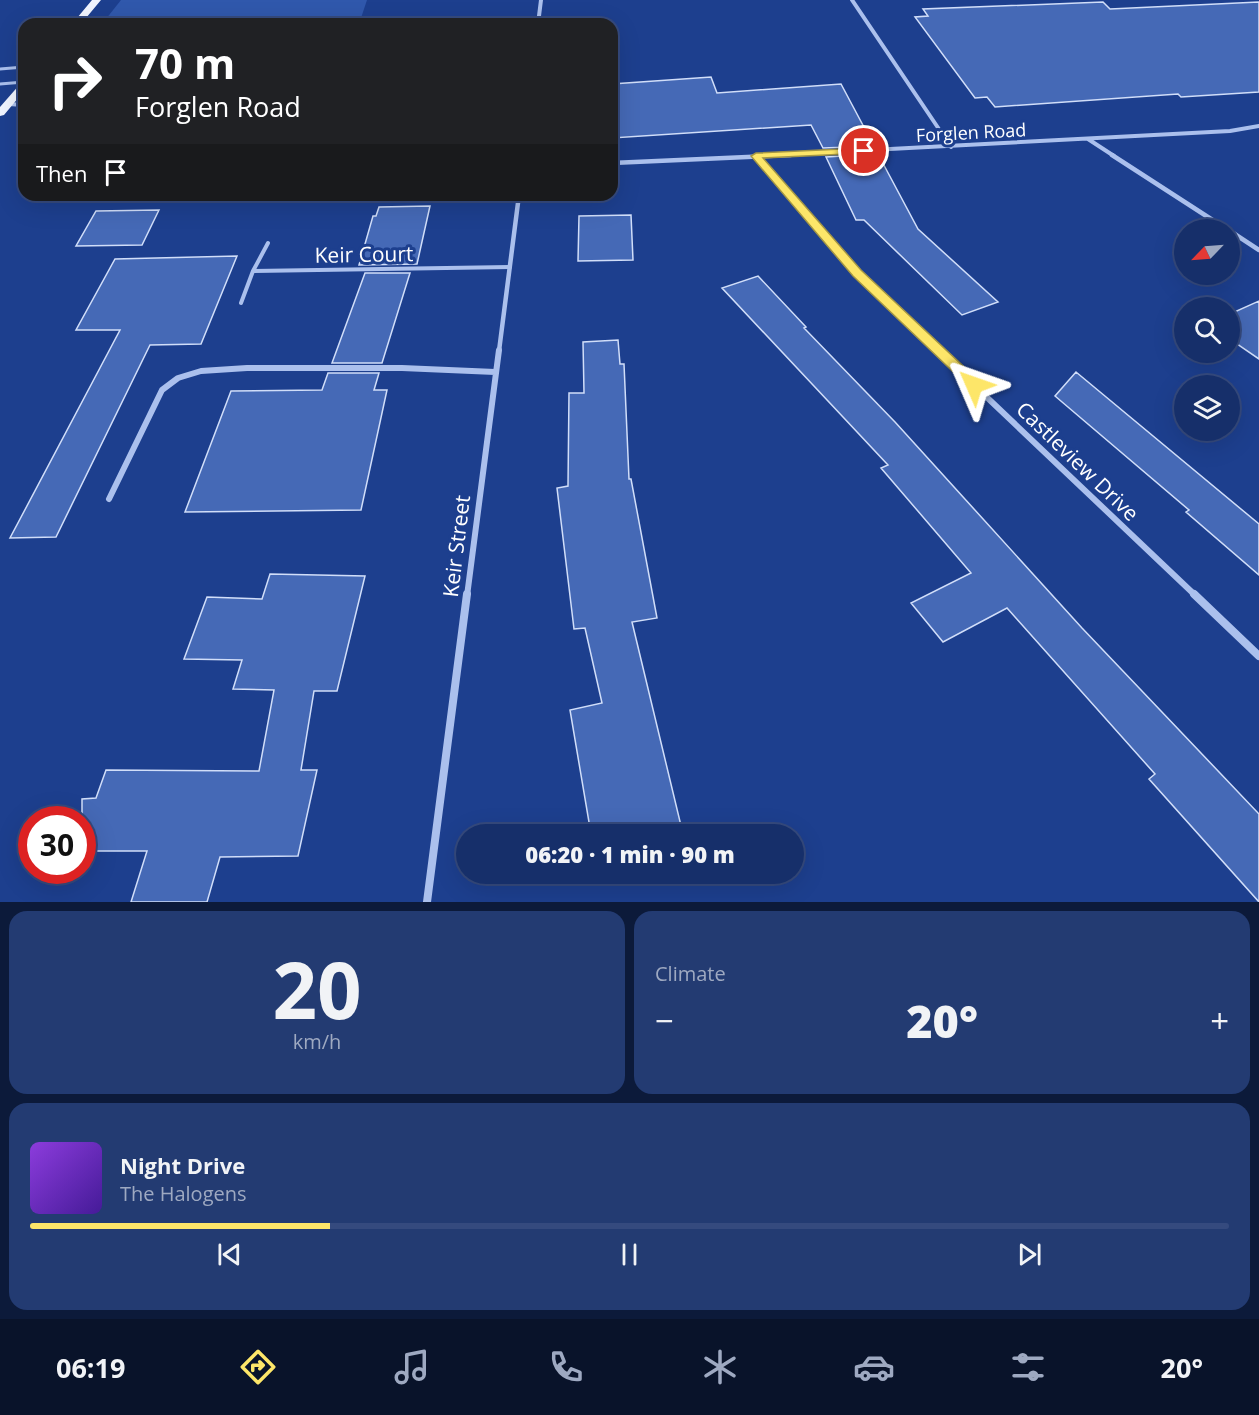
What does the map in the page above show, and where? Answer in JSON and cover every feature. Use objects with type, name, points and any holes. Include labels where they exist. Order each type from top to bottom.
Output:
[{"type":"main road","points":[[81,18],[97,0]]},
{"type":"main road","points":[[0,113],[18,92]]},
{"type":"street","points":[[539,18],[541,0]]},
{"type":"street","points":[[852,0],[951,147]]},
{"type":"street","points":[[8,105],[18,105]]},
{"type":"street","name":"Forglen Road","points":[[618,163],[951,147],[1230,131],[1259,126]]},
{"type":"street","points":[[1088,138],[1212,219]]},
{"type":"street","name":"Castleview Drive","points":[[756,156],[857,273],[1259,656]]},
{"type":"street","name":"Keir Street","points":[[427,902],[518,201]]},
{"type":"street","points":[[1240,237],[1259,249]]},
{"type":"street","points":[[109,499],[162,390],[178,378],[201,371],[247,368],[402,368],[495,372]]},
{"type":"lane","points":[[0,69],[18,68]]},
{"type":"lane","points":[[0,84],[18,84]]},
{"type":"lane","points":[[241,303],[253,271],[268,243]]},
{"type":"lane","name":"Keir Court","points":[[253,271],[510,267]]},
{"type":"shaded area","points":[[121,0],[367,0],[361,18],[107,18]]},
{"type":"building","points":[[1103,2],[1110,9],[1259,2],[1259,92],[1181,97],[1178,94],[995,107],[987,97],[975,98],[915,17],[928,16],[923,9]]},
{"type":"building","points":[[711,77],[717,93],[841,84],[874,146],[823,148],[811,125],[618,138],[618,84]]},
{"type":"building","points":[[878,154],[918,229],[998,302],[962,315],[864,220],[856,220],[826,157]]},
{"type":"building","points":[[430,206],[417,264],[359,265],[373,216],[376,216],[379,207]]},
{"type":"building","points":[[159,210],[142,245],[76,246],[96,211]]},
{"type":"building","points":[[631,215],[633,260],[578,261],[579,216]]},
{"type":"building","points":[[237,256],[201,344],[150,345],[56,537],[10,538],[120,330],[76,330],[115,259]]},
{"type":"building","points":[[365,273],[410,273],[382,363],[332,363]]},
{"type":"building","points":[[758,276],[806,327],[804,328],[895,422],[1082,628],[1259,814],[1259,902],[1149,779],[1155,774],[1007,608],[943,642],[911,603],[971,573],[881,468],[888,465],[722,288]]},
{"type":"building","points":[[1259,301],[1259,359],[1240,346],[1240,310]]},
{"type":"building","points":[[618,340],[620,364],[624,364],[629,479],[631,479],[657,618],[632,622],[681,824],[589,824],[570,710],[602,703],[585,628],[574,629],[557,488],[568,486],[569,393],[584,393],[583,342]]},
{"type":"building","points":[[1076,372],[1259,524],[1259,575],[1186,512],[1189,510],[1055,396]]},
{"type":"building","points":[[328,373],[379,373],[374,390],[387,390],[361,510],[185,512],[231,391],[322,390]]},
{"type":"building","points":[[270,574],[365,576],[337,691],[314,691],[301,770],[317,770],[298,856],[220,857],[207,902],[131,902],[147,851],[96,851],[96,806],[82,806],[82,799],[96,798],[106,770],[259,771],[274,690],[233,689],[242,660],[184,659],[207,597],[262,599]]},
{"type":"route","points":[[864,151],[756,156],[857,273],[974,385]]}]
